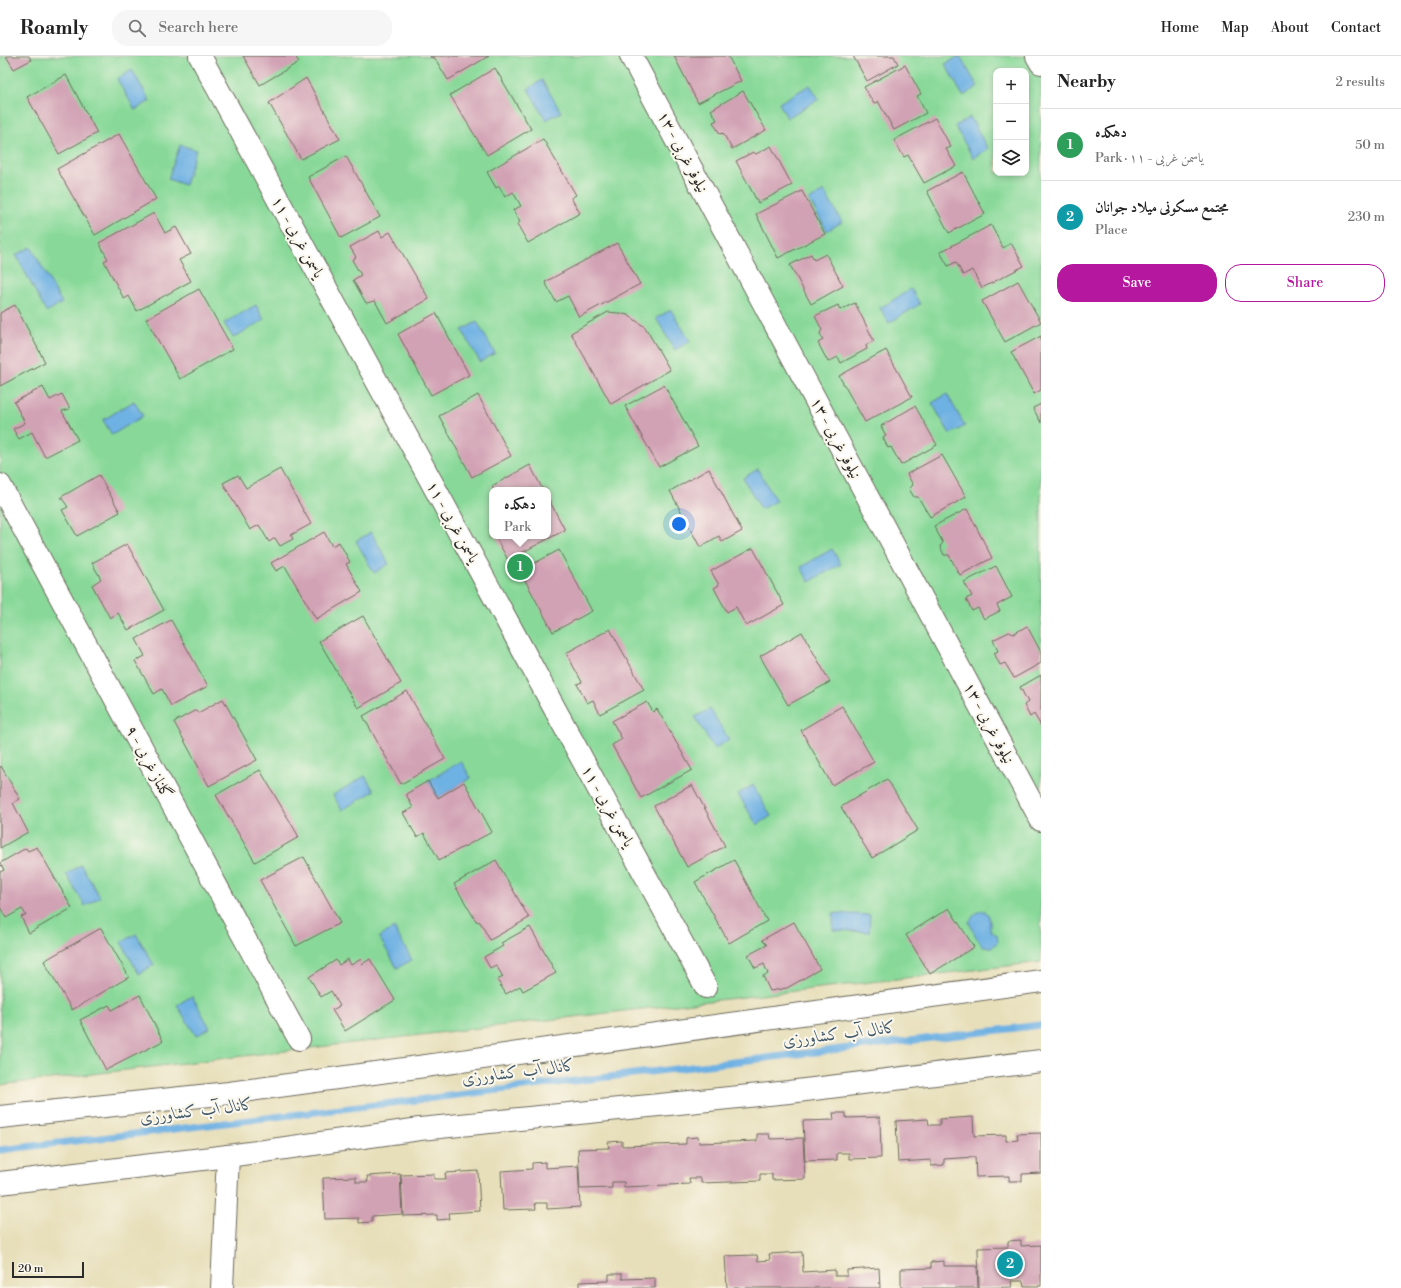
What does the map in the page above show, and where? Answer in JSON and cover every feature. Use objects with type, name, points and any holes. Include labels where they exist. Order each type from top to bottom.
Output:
[{"type":"street","name":"یاسمن غربی - ۱۱","points":[[200,56],[706,987]]},
{"type":"street","name":"نیلوفر غربی - ۱۳","points":[[631,56],[1041,820]]},
{"type":"street","points":[[1037,56],[1041,63]]},
{"type":"street","name":"گلناز غربی - ۹","points":[[0,485],[298,1039]]},
{"type":"street","points":[[0,1117],[229,1093],[1041,981]]},
{"type":"street","points":[[0,1183],[228,1156],[420,1129],[789,1092],[1041,1061]]},
{"type":"street","points":[[222,1288],[228,1156]]},
{"type":"green space","points":[[0,56],[1041,56],[1041,962],[0,1085]]},
{"type":"water","points":[[960,56],[978,87],[963,96],[945,64]]},
{"type":"water","points":[[132,70],[150,101],[135,110],[117,79]]},
{"type":"water","points":[[542,80],[561,112],[546,120],[528,89]]},
{"type":"water","points":[[810,85],[819,99],[787,118],[779,103]]},
{"type":"water","points":[[970,117],[988,149],[973,158],[955,126]]},
{"type":"water","points":[[180,145],[196,150],[185,185],[168,179]]},
{"type":"water","points":[[824,191],[842,222],[827,231],[809,200]]},
{"type":"water","points":[[31,247],[62,303],[46,312],[16,255]]},
{"type":"water","points":[[911,289],[920,304],[889,323],[880,308]]},
{"type":"water","points":[[256,305],[264,320],[233,338],[224,323]]},
{"type":"water","points":[[671,310],[690,341],[675,350],[656,318]]},
{"type":"water","points":[[477,322],[495,353],[480,362],[462,330]]},
{"type":"water","points":[[947,394],[965,426],[950,434],[932,403]]},
{"type":"water","points":[[134,401],[143,416],[112,435],[103,420]]},
{"type":"water","points":[[758,469],[776,501],[761,509],[743,478]]},
{"type":"water","points":[[371,532],[389,564],[374,573],[356,541]]},
{"type":"water","points":[[832,549],[841,564],[809,582],[801,567]]},
{"type":"water","points":[[710,709],[729,740],[714,749],[695,717]]},
{"type":"water","points":[[461,761],[471,778],[438,798],[428,781]]},
{"type":"water","points":[[365,776],[374,791],[342,810],[333,795]]},
{"type":"water","points":[[753,785],[771,816],[757,825],[738,794]]},
{"type":"water","points":[[81,865],[100,897],[85,906],[66,874]]},
{"type":"water","points":[[985,911],[989,916],[990,930],[997,935],[998,942],[992,947],[983,947],[969,922],[975,914]]},
{"type":"water","points":[[833,913],[870,915],[869,932],[833,930]]},
{"type":"water","points":[[394,928],[412,960],[397,968],[379,937]]},
{"type":"water","points":[[136,934],[154,965],[139,974],[121,942]]},
{"type":"water","points":[[192,996],[210,1028],[196,1036],[177,1005]]},
{"type":"building","points":[[6,56],[29,56],[31,60],[14,69]]},
{"type":"building","points":[[243,56],[295,56],[299,62],[260,85]]},
{"type":"building","points":[[430,56],[489,56],[448,80],[434,57],[431,58]]},
{"type":"building","points":[[674,56],[728,56],[741,81],[698,103]]},
{"type":"building","points":[[853,56],[894,56],[898,64],[867,81]]},
{"type":"building","points":[[905,65],[921,94],[917,96],[926,113],[894,130],[878,101],[874,104],[864,87]]},
{"type":"building","points":[[495,68],[531,129],[487,155],[450,95]]},
{"type":"building","points":[[66,75],[97,133],[59,154],[27,97]]},
{"type":"building","points":[[306,78],[340,139],[301,159],[269,103]]},
{"type":"building","points":[[743,91],[766,130],[732,149],[723,133],[720,134],[713,122],[717,120],[711,110]]},
{"type":"building","points":[[935,118],[951,147],[946,149],[956,166],[924,183],[908,155],[904,157],[894,140]]},
{"type":"building","points":[[119,134],[156,199],[95,235],[57,169]]},
{"type":"building","points":[[543,139],[576,195],[571,198],[580,213],[528,243],[517,224],[520,222],[513,210],[521,206],[513,192],[505,197],[499,186],[496,188],[487,172]]},
{"type":"building","points":[[771,146],[792,185],[758,203],[736,161],[753,152],[756,154]]},
{"type":"building","points":[[346,156],[380,217],[341,238],[308,177]]},
{"type":"building","points":[[963,172],[985,214],[949,233],[927,191]]},
{"type":"building","points":[[802,191],[825,234],[778,258],[756,214]]},
{"type":"building","points":[[154,213],[165,233],[176,227],[191,254],[179,260],[191,281],[137,311],[129,296],[124,299],[104,261],[108,259],[99,243]]},
{"type":"building","points":[[991,225],[1003,248],[1011,243],[1024,266],[982,288],[972,270],[963,275],[956,262],[948,266],[940,252]]},
{"type":"building","points":[[379,231],[382,237],[390,232],[429,299],[387,323],[375,301],[366,303],[353,280],[361,275],[352,260],[356,257],[350,247]]},
{"type":"building","points":[[617,243],[640,284],[579,317],[568,296],[556,302],[545,282]]},
{"type":"building","points":[[811,254],[814,260],[826,254],[843,286],[811,304],[790,265]]},
{"type":"building","points":[[1018,281],[1041,322],[1005,342],[982,301]]},
{"type":"building","points":[[199,289],[233,349],[180,379],[146,319]]},
{"type":"building","points":[[855,303],[874,341],[866,345],[867,349],[841,363],[838,357],[828,362],[818,343],[823,340],[820,333],[822,330],[815,316],[838,305],[840,310]]},
{"type":"building","points":[[15,305],[45,362],[0,386],[0,313]]},
{"type":"building","points":[[608,312],[628,315],[645,327],[670,370],[611,404],[571,333]]},
{"type":"building","points":[[436,313],[469,375],[431,395],[398,334]]},
{"type":"building","points":[[1041,336],[1041,390],[1034,394],[1011,352]]},
{"type":"building","points":[[886,350],[912,397],[865,422],[839,376]]},
{"type":"building","points":[[664,385],[698,446],[659,467],[625,406]]},
{"type":"building","points":[[43,387],[50,400],[62,394],[70,409],[62,411],[78,440],[45,457],[32,432],[19,439],[13,429],[25,423],[14,402]]},
{"type":"building","points":[[478,395],[511,456],[472,477],[439,416]]},
{"type":"building","points":[[1041,404],[1041,423],[1033,408]]},
{"type":"building","points":[[915,406],[937,445],[901,465],[891,447],[888,448],[883,438],[886,436],[881,426]]},
{"type":"building","points":[[942,455],[966,497],[930,517],[918,497],[914,497],[909,489],[913,485],[907,474]]},
{"type":"building","points":[[530,465],[541,487],[492,487]]},
{"type":"building","points":[[280,469],[311,524],[291,535],[293,539],[280,546],[275,538],[269,542],[259,525],[250,530],[223,483],[238,475],[246,488]]},
{"type":"building","points":[[709,469],[742,531],[722,542],[719,536],[700,547],[670,491]]},
{"type":"building","points":[[99,475],[120,512],[77,536],[62,510],[68,507],[61,497]]},
{"type":"building","points":[[551,504],[565,530],[551,537]]},
{"type":"building","points":[[967,509],[992,558],[960,575],[949,555],[944,555],[940,546],[943,543],[934,526]]},
{"type":"building","points":[[324,532],[332,546],[339,542],[350,562],[346,564],[362,592],[316,619],[285,566],[276,571],[271,563]]},
{"type":"building","points":[[497,539],[548,539],[508,560]]},
{"type":"building","points":[[127,544],[164,610],[128,630],[118,613],[110,618],[92,585],[101,579],[92,563]]},
{"type":"building","points":[[753,548],[784,605],[746,626],[736,607],[727,612],[714,588],[719,585],[711,571]]},
{"type":"building","points":[[559,550],[592,611],[553,632],[520,571]]},
{"type":"building","points":[[996,566],[1012,597],[997,605],[1000,611],[984,619],[978,608],[972,611],[966,599],[972,596],[964,582]]},
{"type":"building","points":[[363,616],[401,683],[358,708],[319,641]]},
{"type":"building","points":[[171,620],[208,686],[171,706],[162,689],[154,694],[135,661],[145,656],[136,639]]},
{"type":"building","points":[[1027,626],[1041,652],[1041,663],[1014,678],[1005,663],[1000,665],[994,653],[998,651],[993,640],[1009,632],[1013,634]]},
{"type":"building","points":[[610,629],[644,690],[600,714],[593,700],[587,703],[577,684],[582,682],[566,653]]},
{"type":"building","points":[[802,632],[830,682],[788,705],[760,656]]},
{"type":"building","points":[[1041,675],[1041,726],[1034,714],[1030,717],[1024,705],[1028,702],[1020,687]]},
{"type":"building","points":[[407,691],[445,759],[401,784],[363,716]]},
{"type":"building","points":[[223,699],[257,760],[209,786],[174,722],[196,710],[198,713]]},
{"type":"building","points":[[647,702],[653,712],[657,709],[692,770],[641,798],[612,745],[622,739],[612,721]]},
{"type":"building","points":[[842,706],[874,762],[832,785],[801,730]]},
{"type":"building","points":[[1,766],[20,799],[13,803],[28,832],[0,848],[0,767]]},
{"type":"building","points":[[260,770],[299,837],[255,862],[216,795]]},
{"type":"building","points":[[887,779],[918,830],[872,858],[841,807]]},
{"type":"building","points":[[428,781],[438,798],[464,782],[492,832],[439,860],[424,833],[417,837],[403,813],[413,808],[406,794]]},
{"type":"building","points":[[692,785],[725,846],[687,867],[654,806]]},
{"type":"building","points":[[37,847],[72,908],[29,933],[21,917],[26,915],[22,909],[6,918],[0,907],[0,872],[4,870],[0,863],[26,848],[28,851]]},
{"type":"building","points":[[304,857],[340,923],[296,946],[260,880]]},
{"type":"building","points":[[496,860],[529,918],[490,940],[480,922],[476,921],[454,884]]},
{"type":"building","points":[[734,860],[767,921],[729,943],[695,882]]},
{"type":"building","points":[[949,908],[974,947],[930,974],[906,935]]},
{"type":"building","points":[[794,922],[820,969],[787,988],[770,991],[763,976],[768,974],[764,964],[755,968],[748,955],[767,945],[762,940]]},
{"type":"building","points":[[530,927],[556,973],[523,991],[520,986],[506,994],[497,980],[503,977],[496,965],[490,968],[484,957],[503,946],[501,943]]},
{"type":"building","points":[[101,928],[129,977],[72,1010],[44,961]]},
{"type":"building","points":[[348,959],[351,965],[361,959],[362,964],[370,959],[395,1000],[345,1031],[332,1010],[340,1006],[331,991],[321,997],[309,977],[336,960],[339,965]]},
{"type":"building","points":[[140,995],[163,1041],[106,1070],[80,1020],[109,1005],[112,1010]]},
{"type":"building","points":[[833,1113],[846,1113],[846,1118],[880,1117],[881,1158],[849,1159],[849,1153],[837,1153],[837,1160],[805,1161],[803,1121],[834,1120]]},
{"type":"building","points":[[973,1117],[974,1136],[1006,1135],[1006,1141],[1018,1140],[1017,1134],[1041,1133],[1041,1173],[1022,1174],[1022,1181],[1009,1181],[1009,1176],[976,1177],[975,1157],[944,1159],[944,1165],[931,1166],[931,1160],[898,1162],[896,1121],[928,1119],[929,1125],[940,1125],[940,1119]]},
{"type":"building","points":[[757,1134],[769,1134],[770,1139],[803,1138],[805,1179],[772,1180],[772,1174],[760,1174],[760,1181],[701,1183],[701,1178],[689,1178],[690,1184],[624,1187],[624,1182],[612,1182],[612,1188],[580,1189],[578,1149],[609,1148],[608,1142],[622,1141],[622,1146],[686,1144],[686,1138],[698,1137],[699,1143],[757,1141]]},
{"type":"building","points":[[545,1162],[545,1168],[578,1166],[580,1207],[547,1209],[547,1203],[535,1203],[536,1209],[503,1210],[501,1171],[532,1169],[532,1163]]},
{"type":"building","points":[[478,1171],[480,1211],[449,1213],[450,1219],[437,1220],[437,1215],[403,1216],[401,1175],[434,1174],[434,1179],[446,1179],[445,1173]]},
{"type":"building","points":[[400,1174],[402,1214],[372,1216],[372,1222],[359,1223],[359,1218],[325,1219],[323,1178],[356,1177],[356,1182],[368,1182],[367,1176]]},
{"type":"building","points":[[1021,1240],[1021,1246],[1041,1245],[1041,1286],[1024,1286],[1023,1281],[1011,1281],[1012,1287],[979,1288],[978,1248],[1008,1247],[1008,1241]]},
{"type":"building","points":[[802,1252],[803,1272],[835,1270],[835,1276],[847,1276],[847,1270],[879,1268],[880,1288],[727,1288],[725,1256],[757,1255],[758,1261],[770,1260],[769,1254]]},
{"type":"building","points":[[944,1261],[944,1266],[977,1266],[978,1288],[901,1288],[901,1269],[931,1268],[931,1262]]},
{"type":"building","points":[[609,1274],[622,1274],[622,1279],[655,1278],[655,1288],[579,1288],[579,1282],[609,1281]]},
{"type":"waterway","name":"کانال آب کشاورزی","points":[[0,1150],[1041,1025]]},
{"type":"place","name":"دهکده","points":[[520,567]]},
{"type":"place","name":"مجتمع مسکونی میلاد جوانان","points":[[1010,1264]]}]
